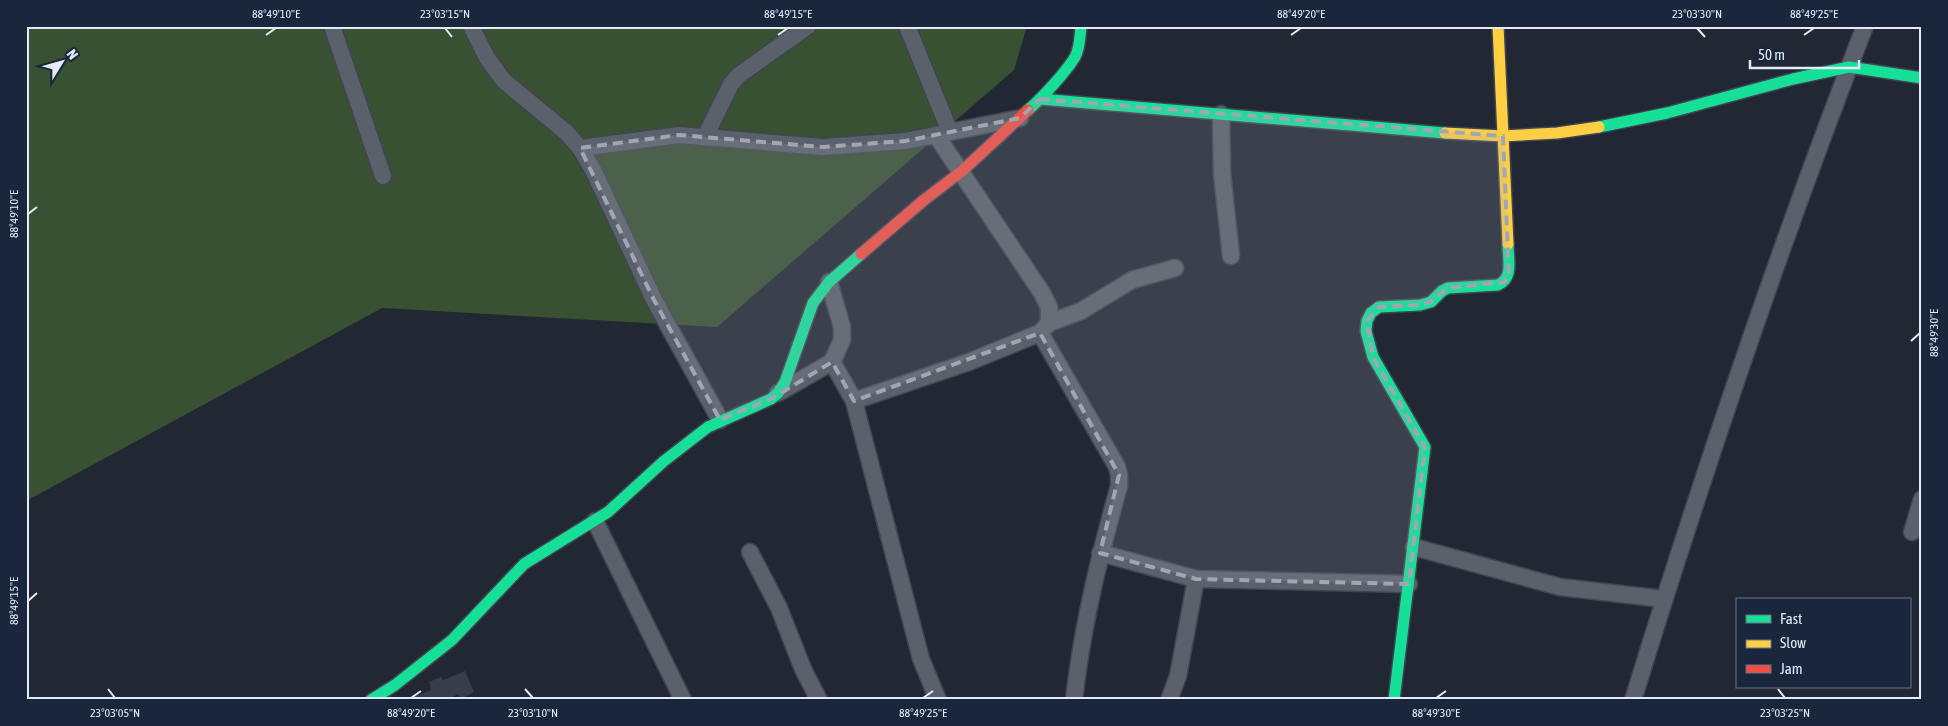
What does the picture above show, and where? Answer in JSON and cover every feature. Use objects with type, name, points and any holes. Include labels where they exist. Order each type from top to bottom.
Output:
[{"type":"street","points":[[332,26],[383,176]]},
{"type":"street","points":[[471,26],[487,58],[504,81],[567,133],[580,148],[593,170],[654,300],[720,420]]},
{"type":"street","points":[[705,137],[731,84],[739,75],[808,26]]},
{"type":"street","points":[[907,26],[943,133],[962,171],[1042,293],[1049,307],[1044,328],[1117,467],[1119,475],[1119,486],[1100,553],[1078,664],[1074,700]]},
{"type":"street","points":[[778,394],[785,382],[813,303],[829,282],[924,200],[962,171],[1040,99],[1076,57],[1079,48],[1081,26]]},
{"type":"street","points":[[1394,700],[1425,447],[1373,357],[1366,331],[1366,321],[1371,313],[1379,307],[1431,302],[1448,288],[1498,285],[1505,282],[1510,275],[1498,26]]},
{"type":"street","points":[[1633,700],[1664,599],[1762,306],[1865,26]]},
{"type":"street","points":[[1040,99],[1398,130],[1503,136],[1557,133],[1609,126],[1667,113],[1792,79],[1849,67],[1922,78]]},
{"type":"street","points":[[1221,114],[1222,173],[1231,256]]},
{"type":"street","points":[[580,148],[679,134],[823,147],[904,141],[1020,118]]},
{"type":"street","points":[[854,400],[969,362],[1081,311],[1132,280],[1175,268]]},
{"type":"street","points":[[371,700],[395,685],[452,640],[524,564],[595,522],[625,498],[664,462],[708,427],[720,420],[771,400],[832,362],[842,340],[842,327],[829,282]]},
{"type":"street","points":[[832,362],[854,400],[921,659],[938,700]]},
{"type":"street","points":[[1912,532],[1922,500]]},
{"type":"street","points":[[595,522],[683,700]]},
{"type":"street","points":[[1414,547],[1560,587],[1664,599]]},
{"type":"street","points":[[750,552],[779,608],[803,669],[819,700]]},
{"type":"street","points":[[1100,553],[1196,579],[1409,584]]},
{"type":"street","points":[[1169,700],[1178,676],[1196,579]]},
{"type":"highlighted area","points":[[1040,99],[1503,136],[1509,275],[1505,282],[1448,288],[1431,302],[1420,305],[1379,307],[1367,321],[1373,357],[1425,447],[1409,584],[1196,579],[1100,553],[1119,475],[1040,333],[854,401],[832,362],[771,399],[720,420],[654,300],[580,148],[679,135],[823,147],[905,141],[1020,118]]},
{"type":"green space","points":[[26,26],[1027,26],[1014,70],[717,327],[382,308],[26,501]]},
{"type":"building","points":[[465,671],[474,692],[461,699],[458,694],[447,700],[407,700],[431,690],[429,682],[441,677],[443,680]]},
{"type":"traffic: fast","points":[[1028,110],[1053,85],[1075,57],[1079,46],[1081,26]]},
{"type":"traffic: fast","points":[[1599,127],[1667,113],[1793,79],[1849,67],[1922,78]]},
{"type":"traffic: fast","points":[[1040,99],[1445,133]]},
{"type":"traffic: fast","points":[[1394,700],[1425,447],[1373,357],[1366,331],[1367,321],[1371,313],[1379,307],[1420,305],[1431,302],[1448,288],[1498,285],[1503,282],[1508,273],[1508,244]]},
{"type":"traffic: fast","points":[[371,700],[395,685],[452,640],[524,564],[608,512],[664,461],[708,427],[771,399],[778,393],[785,382],[813,303],[829,282],[861,254]]},
{"type":"traffic: slow","points":[[1498,26],[1508,244]]},
{"type":"traffic: slow","points":[[1445,133],[1503,136],[1557,133],[1599,127]]},
{"type":"traffic: jam","points":[[861,254],[924,200],[962,171],[1028,110]]}]
